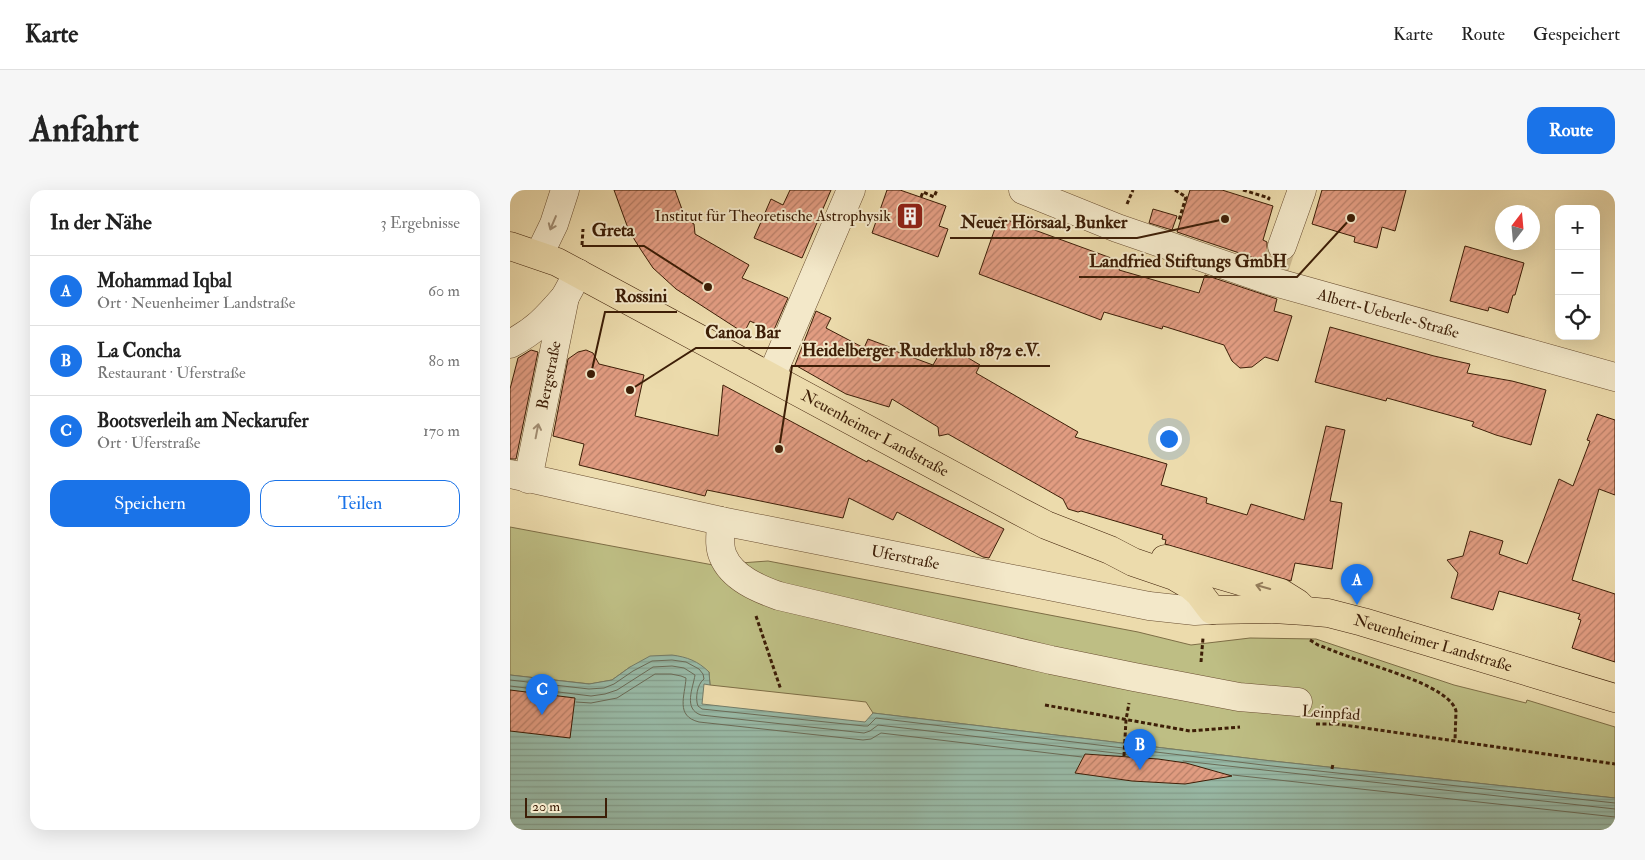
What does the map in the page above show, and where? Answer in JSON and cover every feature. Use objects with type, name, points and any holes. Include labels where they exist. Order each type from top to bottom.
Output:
[{"type":"main road","name":"Neuenheimer Landstraße","points":[[510,246],[557,262],[1019,511],[1060,531],[1110,550],[1128,560],[1182,580],[1199,593],[1212,610]]},
{"type":"main road","name":"Neuenheimer Landstraße","points":[[1110,550],[1124,549],[1135,551],[1270,590],[1287,596],[1305,611],[1328,613],[1363,622],[1615,698]]},
{"type":"main road","name":"Uferstraße","points":[[1212,610],[1273,609],[1305,611]]},
{"type":"street","points":[[539,255],[554,224],[565,190]]},
{"type":"street","points":[[771,377],[851,190]]},
{"type":"street","name":"Albert-Ueberle-Straße","points":[[1023,190],[1117,228],[1276,266],[1615,377]]},
{"type":"street","points":[[1276,266],[1302,190]]},
{"type":"street","name":"Bergstraße","points":[[519,477],[565,297],[578,273]]},
{"type":"street","points":[[510,344],[530,333],[547,319],[565,297]]},
{"type":"street","name":"Uferstraße","points":[[519,477],[721,521],[1149,606],[1195,611],[1212,610]]},
{"type":"street","points":[[721,521],[720,546],[722,556],[730,568],[760,589],[779,596],[1051,660],[1218,693],[1304,713]]},
{"type":"path","points":[[921,198],[923,192],[934,196],[937,190]]},
{"type":"path","points":[[1175,190],[1186,197],[1176,228]]},
{"type":"path","points":[[1243,190],[1269,198]]},
{"type":"path","points":[[742,578],[780,690]]},
{"type":"path","points":[[1305,611],[1307,636],[1314,643],[1426,685],[1447,697],[1456,707],[1454,740]]},
{"type":"path","points":[[1045,705],[1190,730],[1245,726]]},
{"type":"path","name":"Leinpfad","points":[[1304,713],[1337,724],[1615,764]]},
{"type":"path","points":[[1124,756],[1125,734]]},
{"type":"path","points":[[1332,769],[1333,764]]},
{"type":"green space","points":[[510,527],[713,565],[768,561],[1138,632],[1191,645],[1250,638],[1316,639],[1454,685],[1526,703],[1527,700],[1615,727],[1615,798],[1263,760],[873,713],[866,702],[710,685],[709,672],[630,667],[612,680],[590,684],[510,675]]},
{"type":"water","points":[[672,655],[692,660],[709,672],[710,685],[704,684],[702,704],[865,722],[873,713],[1263,760],[1615,798],[1615,830],[510,830],[510,675],[589,684],[612,680],[650,656]]},
{"type":"building","points":[[614,190],[675,190],[683,212],[689,221],[694,224],[695,234],[749,265],[742,278],[788,298],[773,332],[750,321],[744,333],[676,289],[653,268],[629,231]]},
{"type":"building","points":[[790,190],[831,190],[802,258],[754,238],[771,199],[783,205]]},
{"type":"building","name":"Institut für Theoretische Astrophysik","points":[[887,190],[900,190],[946,206],[939,226],[948,229],[938,257],[872,233]]},
{"type":"building","points":[[1190,190],[1222,190],[1273,206],[1263,240],[1267,242],[1270,256],[1276,260],[1284,261],[1291,259],[1287,269],[1177,232]]},
{"type":"building","points":[[1322,190],[1406,190],[1395,231],[1382,227],[1377,248],[1354,242],[1355,237],[1312,224]]},
{"type":"building","points":[[1153,209],[1177,216],[1172,230],[1149,223]]},
{"type":"building","points":[[999,217],[1122,262],[1119,270],[1199,293],[1205,275],[1277,299],[1274,311],[1292,316],[1278,361],[1265,357],[1252,367],[1240,368],[1232,361],[1224,345],[1163,326],[1162,329],[1104,312],[1101,320],[979,274]]},
{"type":"building","points":[[1465,246],[1524,263],[1508,313],[1489,307],[1488,311],[1450,301]]},
{"type":"building","points":[[816,311],[831,318],[826,328],[864,348],[868,339],[933,365],[945,344],[980,365],[976,373],[1078,432],[1075,437],[1167,464],[1161,485],[1207,498],[1206,503],[1247,515],[1251,504],[1304,520],[1326,426],[1345,430],[1330,501],[1342,503],[1332,569],[1295,563],[1291,581],[1165,544],[1166,540],[1162,539],[1163,535],[1081,511],[1068,509],[1063,499],[948,434],[939,436],[938,427],[892,399],[889,407],[846,394],[795,365]]},
{"type":"building","points":[[1330,327],[1470,364],[1467,373],[1512,381],[1546,390],[1531,445],[1472,426],[1474,422],[1387,398],[1386,401],[1315,382]]},
{"type":"building","points":[[531,350],[538,352],[516,459],[510,459],[510,389],[518,358]]},
{"type":"building","points":[[586,350],[593,353],[599,364],[644,375],[635,416],[718,436],[723,385],[867,462],[868,460],[1004,529],[989,558],[983,557],[897,512],[893,520],[849,498],[843,518],[707,490],[705,496],[579,465],[584,444],[553,436],[568,359],[578,352]]},
{"type":"building","points":[[1597,414],[1615,420],[1615,495],[1599,489],[1572,580],[1615,594],[1615,662],[1572,648],[1581,620],[1578,619],[1580,614],[1499,591],[1493,610],[1451,598],[1458,573],[1447,560],[1463,556],[1470,531],[1503,541],[1499,554],[1527,564],[1559,479],[1573,486],[1590,441],[1587,440]]},
{"type":"building","points":[[510,690],[575,698],[570,738],[510,731]]},
{"type":"building","points":[[1085,754],[1186,763],[1232,776],[1185,784],[1132,781],[1075,773]]},
{"type":"tunnel","points":[[1274,270],[1282,246]]},
{"type":"place","name":"Institut für Theoretische Astrophysik","points":[[910,216]]},
{"type":"place","name":"Landfried Stiftungs GmbH","points":[[1351,218]]},
{"type":"place","name":"Neuer Hörsaal, Bunker","points":[[1225,219]]},
{"type":"place","name":"Greta","points":[[708,287]]},
{"type":"place","name":"Rossini","points":[[591,374]]},
{"type":"place","name":"Canoa Bar","points":[[630,390]]},
{"type":"place","name":"Heidelberger Ruderklub 1872 e.V.","points":[[779,449]]},
{"type":"place","name":"Mohammad Iqbal","points":[[1357,605]]},
{"type":"place","name":"Bootsverleih am Neckarufer","points":[[542,715]]},
{"type":"place","name":"La Concha","points":[[1140,770]]}]
